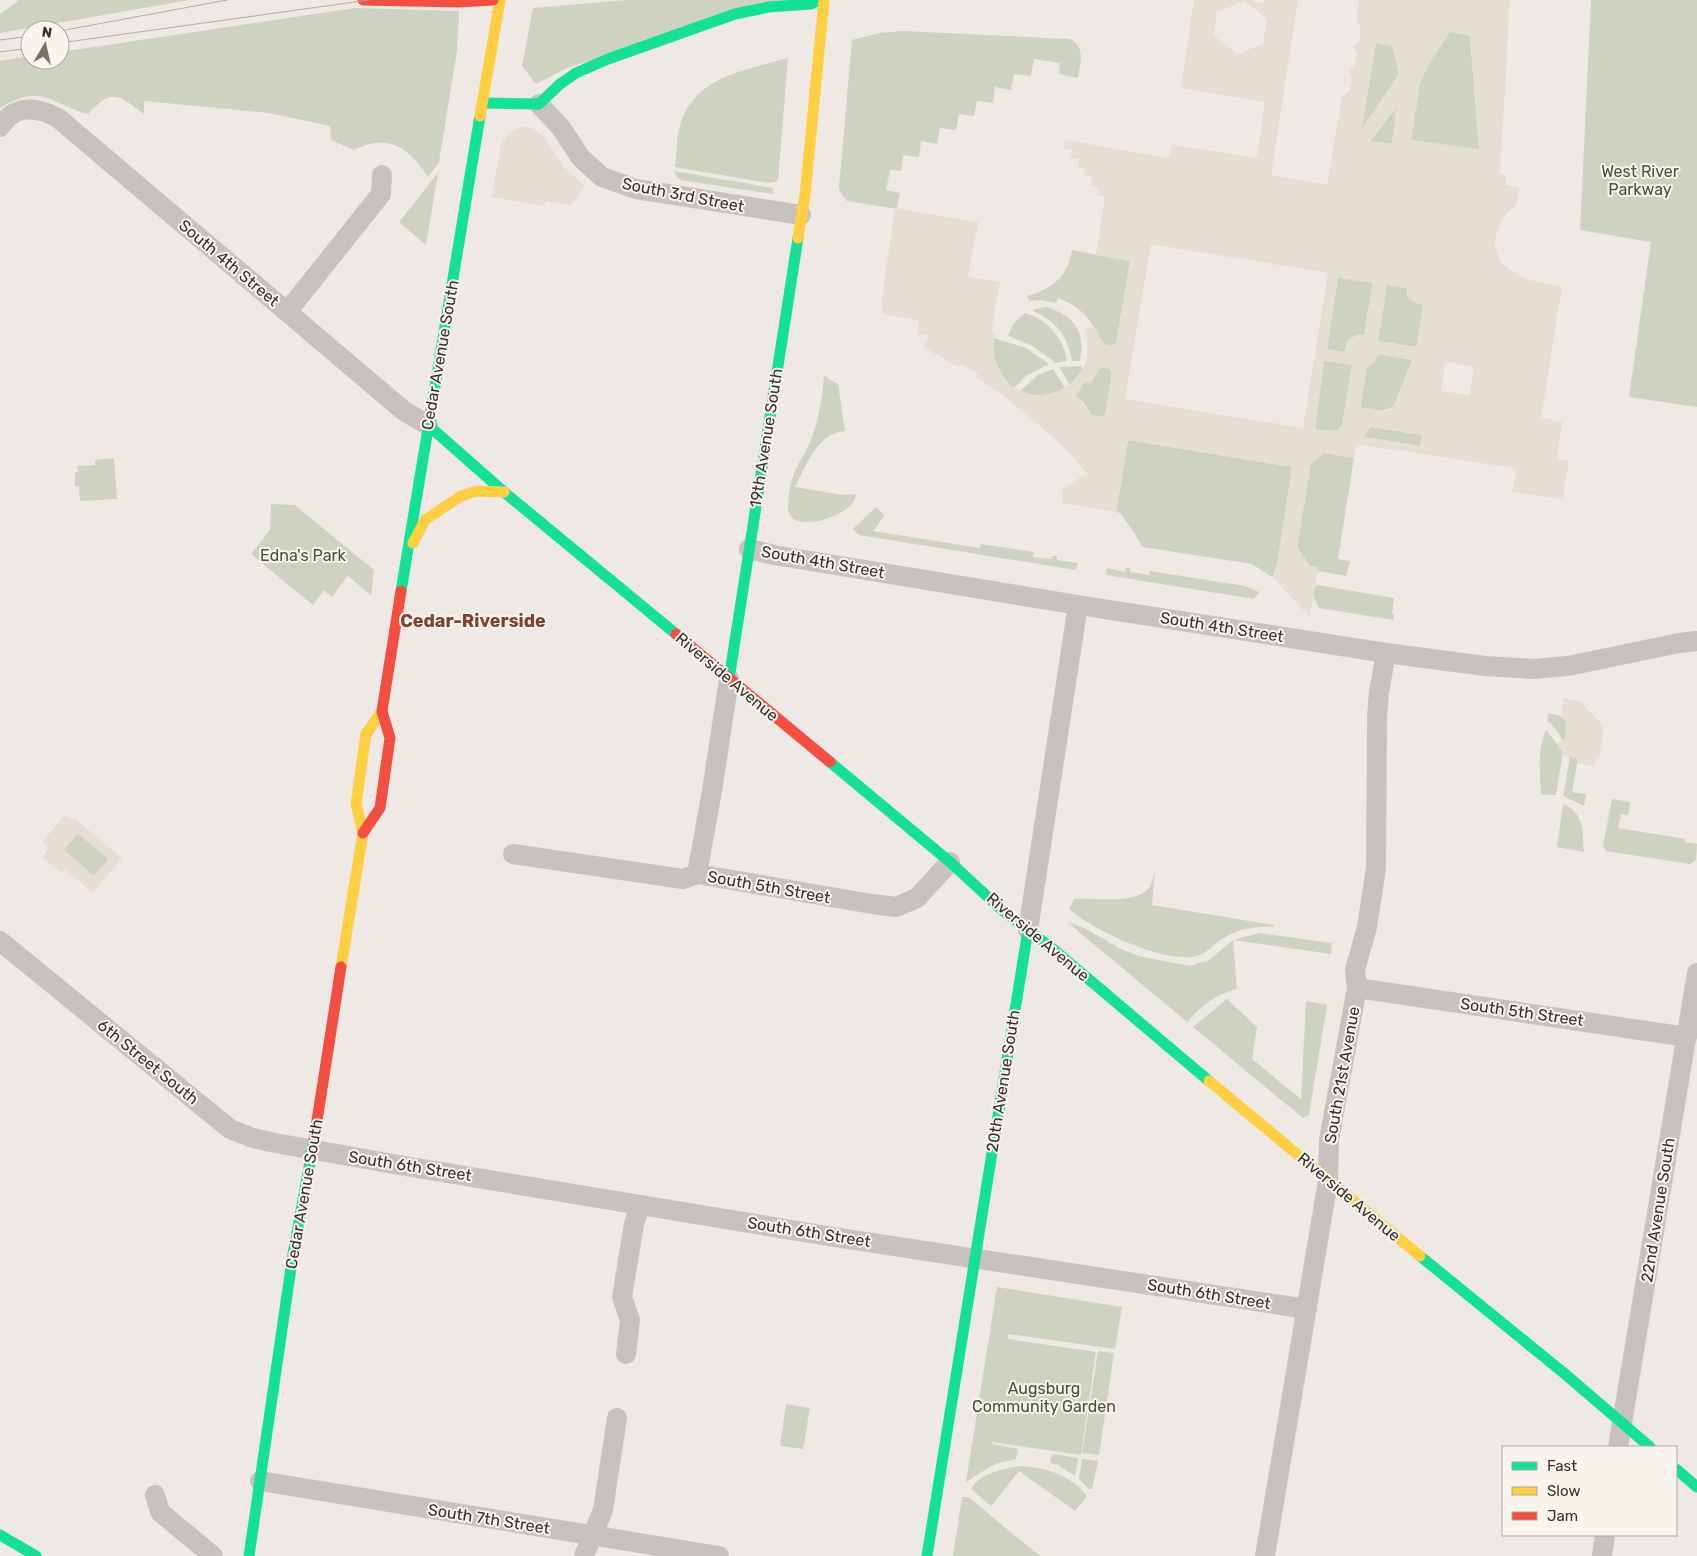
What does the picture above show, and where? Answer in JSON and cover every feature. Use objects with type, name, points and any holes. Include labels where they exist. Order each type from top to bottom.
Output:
[{"type":"main road","points":[[363,0],[411,2],[493,0]]},
{"type":"main road","name":"Cedar Avenue South","points":[[249,1556],[293,1254],[312,1150],[363,833],[356,804],[366,734],[382,711],[500,0]]},
{"type":"main road","points":[[483,103],[539,104],[560,84],[576,73],[608,59],[735,14],[769,7],[811,4],[820,0]]},
{"type":"main road","name":"19th Avenue South","points":[[729,680],[801,215],[824,0]]},
{"type":"main road","name":"Riverside Avenue","points":[[428,425],[504,492],[950,862],[1002,910],[1328,1181],[1565,1374],[1649,1446]]},
{"type":"main road","points":[[408,551],[425,520],[438,510],[461,496],[477,491],[504,492]]},
{"type":"main road","name":"Cedar Avenue South","points":[[363,833],[380,808],[390,738],[382,711]]},
{"type":"main road","name":"20th Avenue South","points":[[927,1556],[1028,930]]},
{"type":"main road","points":[[1677,1470],[1697,1487]]},
{"type":"main road","points":[[0,1536],[36,1556]]},
{"type":"street","name":"South 3rd Street","points":[[539,104],[562,129],[581,158],[602,177],[636,189],[801,215]]},
{"type":"street","name":"South 4th Street","points":[[0,127],[12,115],[28,109],[45,111],[58,118],[404,410],[428,425]]},
{"type":"street","points":[[287,312],[381,194],[382,175]]},
{"type":"street","name":"South 4th Street","points":[[749,549],[774,555],[1078,605],[1386,653],[1485,666],[1534,668],[1568,666],[1697,641]]},
{"type":"street","name":"20th Avenue South","points":[[1028,930],[1078,605]]},
{"type":"street","name":"South 21st Avenue","points":[[1266,1556],[1328,1181],[1330,1140],[1357,988],[1355,970],[1367,927],[1376,868],[1377,717],[1379,692],[1386,653]]},
{"type":"street","name":"19th Avenue South","points":[[697,874],[729,680]]},
{"type":"street","name":"South 5th Street","points":[[512,854],[683,879],[697,874],[896,907],[917,898],[950,862]]},
{"type":"street","name":"6th Street South","points":[[0,941],[230,1129],[253,1138],[312,1150]]},
{"type":"street","name":"22nd Avenue South","points":[[1618,1446],[1635,1355],[1697,973]]},
{"type":"street","name":"South 5th Street","points":[[1357,988],[1687,1037]]},
{"type":"street","name":"South 6th Street","points":[[312,1150],[1012,1265],[1307,1309]]},
{"type":"street","points":[[626,1354],[630,1320],[622,1297],[634,1224],[640,1205]]},
{"type":"street","points":[[584,1556],[603,1510],[617,1418]]},
{"type":"street","name":"South 7th Street","points":[[260,1481],[719,1556]]},
{"type":"street","points":[[155,1495],[160,1512],[213,1556]]},
{"type":"street","points":[[1602,1556],[1605,1536]]},
{"type":"green space","points":[[19,0],[190,0],[70,21],[20,20],[20,30],[0,33],[0,14]]},
{"type":"green space","points":[[627,0],[792,0],[569,67],[536,84],[522,66],[533,8]]},
{"type":"green space","name":"West River Parkway","points":[[1591,0],[1697,0],[1697,407],[1629,397],[1651,242],[1580,230]]},
{"type":"green space","points":[[355,8],[459,11],[457,51],[439,162],[428,177],[413,158],[397,146],[388,143],[378,143],[354,150],[331,140],[330,126],[269,113],[144,101],[144,114],[128,102],[115,97],[103,100],[88,114],[36,96],[15,100],[0,108],[0,61],[20,58],[20,70],[70,70],[70,51]]},
{"type":"green space","points":[[903,31],[1070,39],[1075,42],[1080,51],[1081,61],[1078,78],[1059,74],[1060,63],[1034,59],[1031,76],[1014,74],[1011,90],[995,87],[993,103],[977,101],[974,116],[959,114],[956,130],[940,128],[937,144],[921,141],[919,157],[903,155],[901,171],[890,170],[886,190],[900,193],[897,209],[847,201],[840,192],[839,187],[852,40],[879,33]]},
{"type":"green space","points":[[1450,32],[1470,35],[1479,150],[1411,141],[1420,82],[1431,60]]},
{"type":"green space","points":[[1376,43],[1392,46],[1399,74],[1361,130]]},
{"type":"green space","points":[[788,58],[778,179],[775,182],[768,183],[675,167],[679,127],[689,106],[699,94],[711,84],[725,77]]},
{"type":"green space","points":[[1397,107],[1392,144],[1370,141]]},
{"type":"green space","points":[[673,171],[773,188],[773,194],[680,180]]},
{"type":"green space","points":[[438,173],[426,245],[399,222]]},
{"type":"green space","points":[[1072,250],[1130,261],[1116,344],[1106,345],[1087,317],[1069,303],[1058,298],[1056,303],[1040,300],[1029,301],[1027,296],[1044,290],[1063,275]]},
{"type":"green space","points":[[1338,277],[1373,282],[1364,336],[1358,335],[1349,339],[1344,352],[1327,349]]},
{"type":"green space","points":[[1387,285],[1408,288],[1407,294],[1416,303],[1423,304],[1417,347],[1378,341]]},
{"type":"green space","points":[[1046,307],[1064,315],[1076,326],[1081,341],[1080,361],[1072,361],[1067,342],[1056,326],[1032,310]]},
{"type":"green space","points":[[1025,313],[1040,320],[1053,331],[1062,345],[1067,361],[1056,363],[1031,345],[1008,336],[1013,324]]},
{"type":"green space","points":[[994,338],[1026,348],[1049,364],[1026,376],[1014,388],[1004,378],[997,366],[993,346]]},
{"type":"green space","points":[[1378,354],[1412,360],[1394,405],[1382,410],[1360,408],[1367,366],[1372,364]]},
{"type":"green space","points":[[1324,360],[1352,365],[1342,426],[1336,431],[1315,430]]},
{"type":"green space","points":[[1081,366],[1083,369],[1070,385],[1059,367]]},
{"type":"green space","points":[[1100,368],[1110,369],[1112,373],[1106,411],[1101,417],[1091,415],[1085,404],[1076,395],[1085,381],[1090,383]]},
{"type":"green space","points":[[1053,369],[1065,388],[1054,393],[1042,395],[1020,391],[1038,375]]},
{"type":"green space","points":[[824,376],[838,384],[845,431],[835,433],[820,444],[808,460],[795,487],[843,495],[856,494],[856,496],[849,507],[830,518],[818,521],[798,521],[791,516],[788,508],[790,487],[795,471],[807,450],[817,421]]},
{"type":"green space","points":[[1371,427],[1422,435],[1420,446],[1365,437],[1366,432]]},
{"type":"green space","points":[[1128,440],[1292,467],[1281,543],[1272,577],[1252,564],[1143,547],[1121,513],[1116,512]]},
{"type":"green space","points":[[1325,453],[1354,458],[1338,559],[1350,561],[1346,576],[1317,571],[1318,567],[1310,566],[1297,547],[1311,463]]},
{"type":"green space","points":[[114,458],[117,499],[80,501],[79,487],[75,486],[75,472],[78,472],[77,466],[95,465],[95,460]]},
{"type":"green space","name":"Edna's Park","points":[[271,504],[295,505],[374,570],[371,595],[348,576],[332,597],[324,590],[313,605],[251,554],[270,530]]},
{"type":"green space","points":[[876,507],[885,515],[873,531],[980,548],[981,544],[1034,552],[1033,557],[1052,559],[1053,556],[1057,556],[1057,560],[1078,563],[1076,570],[859,535],[853,529]]},
{"type":"green space","points":[[1107,568],[1125,572],[1126,568],[1130,568],[1130,572],[1149,575],[1150,571],[1245,586],[1259,592],[1254,599],[1106,575]]},
{"type":"green space","points":[[1317,585],[1394,598],[1393,620],[1319,608],[1314,594]]},
{"type":"green space","points":[[1548,713],[1560,716],[1565,720],[1565,739],[1562,739],[1551,723],[1547,722]]},
{"type":"green space","points":[[1546,730],[1563,752],[1556,795],[1541,794],[1540,754]]},
{"type":"green space","points":[[1570,757],[1578,758],[1572,792],[1586,794],[1584,806],[1563,796]]},
{"type":"green space","points":[[1612,799],[1630,802],[1628,815],[1621,814],[1618,828],[1685,839],[1685,842],[1697,844],[1696,860],[1690,864],[1606,851],[1603,846]]},
{"type":"green space","points":[[1563,804],[1570,808],[1579,818],[1584,852],[1557,847]]},
{"type":"green space","points":[[78,833],[109,859],[94,876],[63,850]]},
{"type":"green space","points":[[1155,873],[1152,905],[1274,925],[1273,927],[1258,927],[1238,931],[1219,941],[1200,955],[1187,957],[1170,956],[1151,951],[1113,936],[1095,927],[1069,909],[1074,899],[1116,899],[1137,896],[1145,892],[1151,885]]},
{"type":"green space","points":[[1067,922],[1086,929],[1119,948],[1138,956],[1190,966],[1209,960],[1233,940],[1237,989],[1209,1001],[1187,1022]]},
{"type":"green space","points":[[1260,933],[1332,943],[1331,954],[1233,940]]},
{"type":"green space","points":[[1227,999],[1257,1027],[1252,1059],[1301,1099],[1306,1001],[1327,1005],[1309,1115],[1303,1118],[1193,1027]]},
{"type":"green space","name":"Augsburg Community Garden","points":[[997,1287],[1122,1307],[1115,1349],[1008,1334],[1008,1339],[1096,1352],[1081,1455],[992,1442],[992,1444],[1018,1449],[1016,1459],[998,1463],[966,1482]]},
{"type":"green space","points":[[1098,1351],[1114,1353],[1099,1455],[1082,1453]]},
{"type":"green space","points":[[786,1404],[810,1408],[803,1449],[780,1446]]},
{"type":"green space","points":[[1052,1454],[1078,1458],[1075,1476],[1058,1465],[1050,1463]]},
{"type":"green space","points":[[1082,1459],[1098,1461],[1092,1489],[1089,1489],[1079,1479]]},
{"type":"green space","points":[[1022,1466],[1058,1474],[1074,1483],[1087,1496],[1075,1511],[1019,1471],[991,1506],[971,1489],[980,1479],[987,1475],[1008,1468]]},
{"type":"green space","points":[[962,1497],[968,1497],[1040,1556],[953,1556]]},
{"type":"shaded area","points":[[1194,0],[1253,0],[1258,4],[1268,0],[1298,0],[1271,175],[1327,185],[1342,96],[1349,91],[1353,77],[1349,71],[1354,67],[1357,54],[1352,46],[1359,42],[1361,29],[1356,20],[1359,0],[1510,0],[1500,174],[1506,175],[1506,185],[1519,187],[1517,204],[1502,219],[1494,242],[1502,263],[1520,277],[1562,287],[1541,418],[1562,422],[1557,459],[1569,461],[1563,499],[1512,492],[1516,469],[1508,467],[1356,444],[1354,458],[1325,453],[1311,463],[1297,547],[1310,566],[1318,567],[1310,617],[1272,577],[1275,574],[1292,467],[1128,440],[1116,512],[1063,503],[1062,490],[1087,473],[1062,446],[1002,395],[976,377],[978,374],[962,364],[959,367],[923,347],[929,336],[918,334],[919,320],[883,314],[881,303],[895,208],[978,222],[968,277],[1000,282],[991,332],[995,333],[993,343],[994,357],[998,370],[1014,388],[1038,396],[1059,391],[1070,385],[1083,369],[1087,359],[1085,330],[1094,326],[1104,344],[1110,346],[1116,344],[1130,261],[1096,255],[1105,197],[1097,195],[1098,188],[1091,186],[1092,177],[1084,176],[1085,169],[1078,167],[1079,159],[1071,158],[1072,150],[1064,149],[1065,140],[1169,158],[1172,145],[1257,158],[1265,102],[1181,88]],"holes":[[[1245,1],[1267,19],[1263,44],[1237,54],[1214,36],[1217,12]],[[1450,32],[1470,36],[1479,149],[1411,140],[1420,82],[1431,60]],[[1376,43],[1392,46],[1399,74],[1362,129]],[[1396,108],[1392,144],[1370,140]],[[1151,244],[1328,273],[1303,428],[1125,399]],[[1338,278],[1373,283],[1364,335],[1358,335],[1349,339],[1344,352],[1327,349]],[[1387,285],[1407,288],[1408,298],[1411,301],[1423,304],[1416,347],[1378,341]],[[1378,354],[1412,360],[1394,405],[1389,410],[1384,411],[1360,407],[1367,366],[1375,362]],[[1324,361],[1352,365],[1342,426],[1336,431],[1315,429]],[[1445,362],[1474,367],[1470,395],[1441,391]],[[1100,368],[1110,369],[1112,373],[1106,411],[1101,417],[1091,415],[1076,395],[1085,382],[1090,383]],[[1371,427],[1422,435],[1420,446],[1365,437],[1366,432]]]},
{"type":"shaded area","points":[[524,127],[531,127],[543,136],[566,169],[585,186],[571,205],[546,201],[544,206],[492,197],[501,145],[508,134]]},
{"type":"shaded area","points":[[1564,698],[1580,701],[1604,727],[1599,759],[1595,759],[1594,766],[1577,763],[1577,758],[1562,756],[1563,752],[1557,743],[1565,739],[1567,724],[1561,716]]},
{"type":"shaded area","points":[[65,815],[72,820],[74,818],[122,858],[93,893],[65,869],[62,873],[42,857],[49,848],[42,842]],"holes":[[[78,834],[108,859],[94,876],[64,850]]]},
{"type":"tram line","points":[[70,29],[227,0]]},
{"type":"tram line","points":[[70,42],[369,0]]},
{"type":"tram line","points":[[0,40],[20,37]]},
{"type":"tram line","points":[[0,52],[20,49]]},
{"type":"traffic: fast","points":[[483,103],[539,104],[560,84],[576,73],[608,59],[735,14],[769,7],[811,4],[820,0]]},
{"type":"traffic: fast","points":[[401,591],[480,116]]},
{"type":"traffic: fast","points":[[729,679],[798,238]]},
{"type":"traffic: fast","points":[[428,425],[504,492],[676,634]]},
{"type":"traffic: fast","points":[[830,762],[950,862],[1002,910],[1053,949],[1209,1081]]},
{"type":"traffic: fast","points":[[927,1556],[1028,930]]},
{"type":"traffic: fast","points":[[249,1556],[293,1254],[314,1140]]},
{"type":"traffic: fast","points":[[1420,1256],[1565,1374],[1649,1446]]},
{"type":"traffic: fast","points":[[1677,1470],[1697,1487]]},
{"type":"traffic: fast","points":[[0,1535],[36,1556]]},
{"type":"traffic: slow","points":[[480,116],[500,0]]},
{"type":"traffic: slow","points":[[798,238],[805,195],[824,0]]},
{"type":"traffic: slow","points":[[413,543],[425,520],[461,496],[477,491],[504,492]]},
{"type":"traffic: slow","points":[[341,967],[363,833],[356,804],[366,734],[382,711]]},
{"type":"traffic: slow","points":[[1209,1081],[1420,1256]]},
{"type":"traffic: jam","points":[[363,0],[459,2],[493,0]]},
{"type":"traffic: jam","points":[[363,833],[380,808],[390,738],[382,711],[401,591]]},
{"type":"traffic: jam","points":[[676,634],[830,762]]},
{"type":"traffic: jam","points":[[314,1140],[341,967]]},
{"type":"district","name":"Cedar-Riverside","points":[[473,621]]}]
